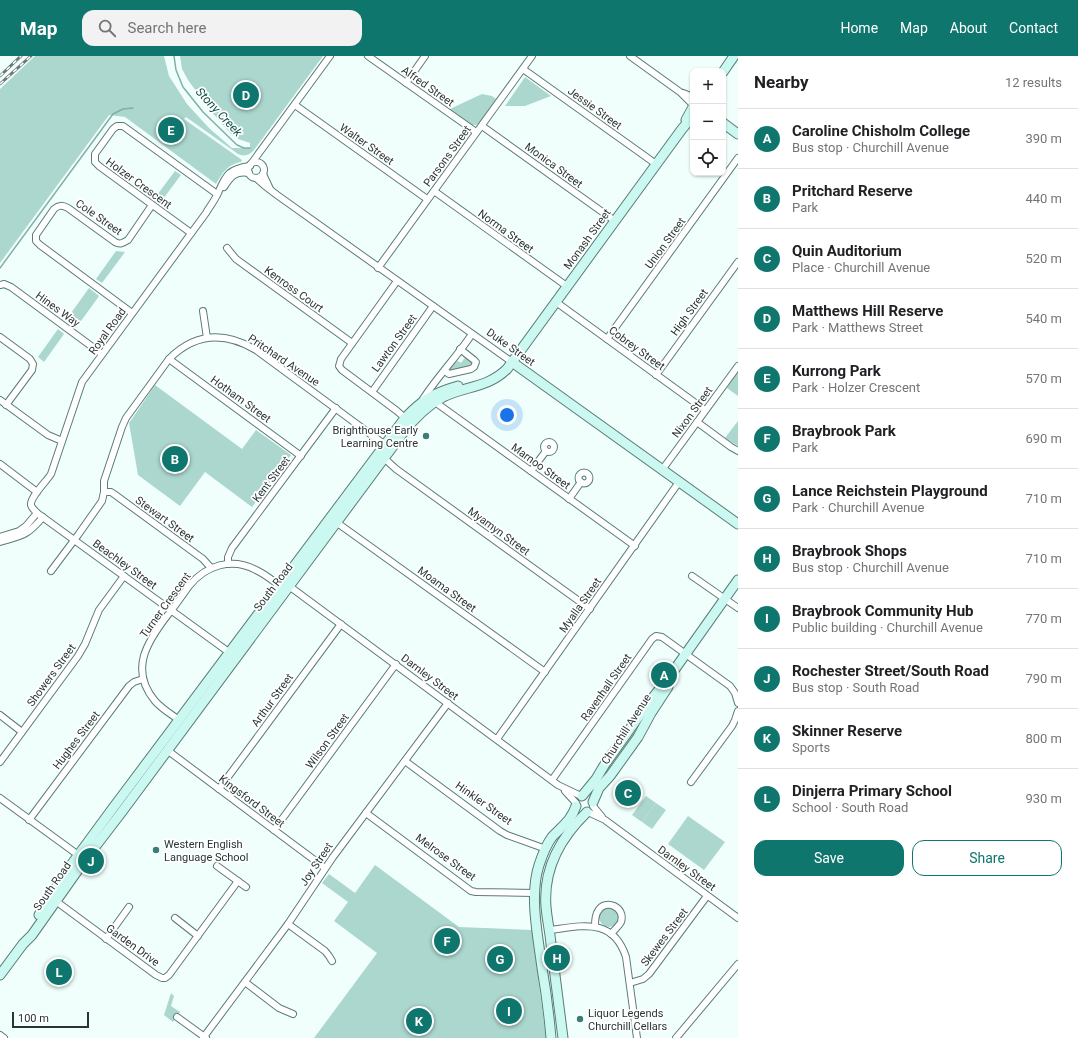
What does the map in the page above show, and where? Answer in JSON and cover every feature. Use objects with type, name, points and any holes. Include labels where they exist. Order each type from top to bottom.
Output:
[{"type":"street","points":[[263,149],[261,153],[261,164],[264,169],[263,174],[256,178],[249,173],[250,165],[330,56]]},
{"type":"street","name":"Alfred Street","points":[[368,56],[476,132]]},
{"type":"street","points":[[406,83],[425,56]]},
{"type":"street","name":"Parsons Street","points":[[378,268],[532,56]]},
{"type":"street","points":[[630,56],[680,92],[692,104]]},
{"type":"street","points":[[726,68],[734,56]]},
{"type":"street","name":"Jessie Street","points":[[523,69],[656,164]]},
{"type":"street","points":[[680,92],[690,96]]},
{"type":"street","name":"Walter Street","points":[[295,105],[427,199]]},
{"type":"street","name":"Monash Street","points":[[682,129],[690,112]]},
{"type":"street","name":"Monash Street","points":[[512,362],[690,120]]},
{"type":"street","points":[[726,125],[738,134]]},
{"type":"street","name":"Holzer Crescent","points":[[191,233],[99,166],[95,162],[95,154],[115,127],[121,126],[127,128],[217,194]]},
{"type":"street","name":"Monica Street","points":[[482,126],[615,221]]},
{"type":"street","name":"Union Street","points":[[607,339],[738,158]]},
{"type":"street","points":[[250,165],[256,162],[261,164]]},
{"type":"street","name":"Royal Road","points":[[31,503],[37,492],[51,474],[82,382],[206,213],[226,177],[231,172],[239,168],[250,165]]},
{"type":"street","name":"Royal Road","points":[[217,194],[234,175],[239,172],[249,173]]},
{"type":"street","name":"Duke Street","points":[[263,174],[270,189]]},
{"type":"street","name":"Duke Street","points":[[256,178],[277,195],[378,268],[738,524]]},
{"type":"street","name":"Norma Street","points":[[434,191],[568,287]]},
{"type":"street","name":"Cole Street","points":[[132,313],[40,245],[36,241],[36,235],[54,209],[62,206],[68,208],[114,242],[118,244],[123,243],[128,240],[152,205]]},
{"type":"street","name":"Kenross Court","points":[[227,248],[236,258],[352,343]]},
{"type":"street","name":"High Street","points":[[656,375],[738,262]]},
{"type":"street","points":[[397,281],[341,359],[339,366],[342,370],[405,418]]},
{"type":"street","name":"Hines Way","points":[[0,285],[4,284],[11,287],[102,354]]},
{"type":"street","name":"Cobrey Street","points":[[556,302],[706,410]]},
{"type":"street","name":"Lawton Street","points":[[372,392],[433,306]]},
{"type":"street","points":[[203,311],[207,338]]},
{"type":"street","name":"South Road","points":[[420,403],[436,379],[445,371],[472,334]]},
{"type":"street","points":[[0,337],[30,359],[33,364],[32,370],[6,405]]},
{"type":"street","name":"Pritchard Avenue","points":[[51,571],[102,501],[104,481],[126,418],[169,359],[184,346],[196,341],[207,338],[223,337],[233,339],[256,350],[388,446]]},
{"type":"street","points":[[445,371],[449,374],[474,367],[476,362],[460,349]]},
{"type":"street","name":"Hotham Street","points":[[169,359],[301,456]]},
{"type":"street","name":"South Road","points":[[284,586],[336,522],[382,461],[388,446],[415,419],[427,408],[444,397],[495,379],[502,374],[512,362]]},
{"type":"street","name":"South Road","points":[[2,969],[23,944],[30,931],[53,899],[66,872],[82,858],[388,446],[405,418],[420,403],[429,397],[439,392],[483,379],[494,374],[512,362]]},
{"type":"street","name":"Nixon Street","points":[[662,470],[738,366]]},
{"type":"street","points":[[0,400],[48,435],[62,441]]},
{"type":"street","name":"Marnoo Street","points":[[435,402],[635,546]]},
{"type":"street","name":"Kent Street","points":[[228,564],[228,557],[232,548],[336,408]]},
{"type":"street","points":[[697,422],[738,451]]},
{"type":"street","points":[[531,471],[546,450]]},
{"type":"street","name":"Myamyn Street","points":[[382,461],[396,469],[590,609]]},
{"type":"street","points":[[0,464],[37,492]]},
{"type":"street","points":[[569,499],[581,482]]},
{"type":"street","name":"Myalla Street","points":[[497,739],[680,482]]},
{"type":"street","name":"Stewart Street","points":[[104,492],[111,492],[114,494],[204,559],[211,568]]},
{"type":"street","name":"Beachley Street","points":[[31,503],[33,509],[40,515],[233,655]]},
{"type":"street","points":[[0,542],[20,534],[26,526],[40,515]]},
{"type":"street","name":"Moama Street","points":[[336,522],[545,672]]},
{"type":"street","points":[[0,537],[20,534]]},
{"type":"street","name":"Turner Crescent","points":[[179,720],[156,702],[149,692],[143,679],[143,660],[148,645],[155,632],[194,580],[199,575],[211,568],[228,564],[244,565],[257,570],[284,586]]},
{"type":"street","name":"Showers Street","points":[[0,762],[78,656],[85,644],[99,610],[124,576]]},
{"type":"street","points":[[692,576],[738,608]]},
{"type":"street","points":[[686,654],[738,580]]},
{"type":"street","name":"Darnley Street","points":[[284,586],[341,624],[396,664],[578,800]]},
{"type":"street","name":"Arthur Street","points":[[219,789],[341,624]]},
{"type":"street","name":"Ravenhall Street","points":[[552,780],[656,636],[660,636],[730,686],[738,703]]},
{"type":"street","name":"Churchill Avenue","points":[[553,1037],[535,916],[534,893],[539,865],[552,838],[572,817],[578,800],[596,779],[646,706],[686,654]]},
{"type":"street","name":"Churchill Avenue","points":[[563,1038],[546,907],[548,875],[556,854],[570,830],[590,808],[599,788],[610,776],[638,737],[651,713],[676,674],[686,654]]},
{"type":"street","name":"South Road","points":[[163,748],[179,720],[233,655]]},
{"type":"street","name":"Wilson Street","points":[[274,830],[396,664]]},
{"type":"street","name":"Hughes Street","points":[[29,820],[129,686],[134,682],[143,679]]},
{"type":"street","name":"Joy Street","points":[[204,1038],[288,924],[325,868],[448,703]]},
{"type":"street","points":[[691,782],[732,726],[738,711]]},
{"type":"street","points":[[0,715],[22,732]]},
{"type":"street","name":"Kingsford Street","points":[[163,748],[325,868]]},
{"type":"street","name":"Hinkler Street","points":[[405,761],[500,831],[556,854]]},
{"type":"street","points":[[588,796],[590,797],[590,808],[581,812],[579,811],[578,800],[588,796]]},
{"type":"street","points":[[0,798],[82,858]]},
{"type":"street","name":"Darnley Street","points":[[590,808],[738,918]]},
{"type":"street","name":"Melrose Street","points":[[366,813],[471,891],[546,894]]},
{"type":"street","points":[[218,866],[246,888]]},
{"type":"street","name":"Garden Drive","points":[[53,899],[156,975],[165,978],[169,975],[238,882]]},
{"type":"street","name":"Skewes Street","points":[[630,983],[643,980],[649,974],[707,896]]},
{"type":"street","points":[[595,926],[596,915],[600,908],[608,904],[615,906],[620,912],[621,919],[611,934]]},
{"type":"street","points":[[106,939],[129,908]]},
{"type":"street","points":[[175,918],[198,936]]},
{"type":"street","points":[[288,924],[325,951],[332,961]]},
{"type":"street","points":[[538,934],[550,930],[584,926],[595,926],[611,934],[621,946],[626,957],[637,1038]]},
{"type":"street","points":[[676,1038],[738,964]]},
{"type":"street","points":[[244,982],[279,1008],[294,1014]]},
{"type":"street","points":[[176,1017],[204,1038]]},
{"type":"street","points":[[0,1035],[4,1038]]},
{"type":"green space","points":[[35,56],[164,56],[169,76],[187,104],[209,128],[232,148],[250,148],[250,143],[238,139],[231,134],[210,110],[188,80],[182,69],[180,56],[323,56],[254,150],[249,154],[238,154],[186,117],[184,119],[242,160],[241,162],[229,167],[216,184],[125,117],[109,115],[0,263],[0,89]]},
{"type":"green space","points":[[525,77],[551,96],[525,106],[505,106]]},
{"type":"green space","points":[[482,94],[492,96],[496,99],[476,125],[472,125],[450,110],[452,108]]},
{"type":"green space","points":[[175,171],[181,175],[160,203],[154,199]]},
{"type":"green space","points":[[116,251],[125,252],[102,283],[96,279]]},
{"type":"green space","points":[[89,288],[99,296],[76,328],[66,320]]},
{"type":"green space","points":[[58,329],[64,334],[44,362],[38,357]]},
{"type":"green space","points":[[467,355],[473,360],[473,365],[449,371],[448,369],[454,362],[458,361],[461,363]]},
{"type":"green space","points":[[738,372],[738,396],[727,388]]},
{"type":"green space","points":[[155,385],[242,449],[256,430],[291,455],[252,507],[205,472],[180,506],[138,475],[129,423]]},
{"type":"green space","points":[[738,421],[738,446],[725,438]]},
{"type":"green space","points":[[646,796],[656,803],[642,822],[632,815]]},
{"type":"green space","points":[[656,803],[666,810],[652,829],[642,822]]},
{"type":"green space","points":[[688,816],[725,842],[704,870],[668,844]]},
{"type":"green space","points":[[375,865],[459,927],[532,930],[546,1038],[314,1038],[377,953],[334,921],[348,902],[322,883],[329,874],[355,893]]},
{"type":"green space","points":[[609,907],[616,910],[619,917],[616,924],[609,927],[602,924],[599,917],[602,910]]},
{"type":"green space","points":[[171,993],[174,996],[171,1006],[180,1012],[173,1022],[164,1015]]},
{"type":"waterway","name":"Stony Creek","points":[[174,56],[176,70],[183,87],[203,112],[237,145],[244,148],[250,148]]},
{"type":"waterway","points":[[0,268],[113,114],[123,109],[133,108]]},
{"type":"railway","points":[[0,76],[21,56]]},
{"type":"railway","points":[[0,84],[31,56]]},
{"type":"place","name":"Matthews Hill Reserve","points":[[246,95]]},
{"type":"place","name":"Kurrong Park","points":[[171,130]]},
{"type":"place","name":"Brighthouse Early Learning Centre","points":[[426,436]]},
{"type":"place","name":"Pritchard Reserve","points":[[175,459]]},
{"type":"place","name":"Caroline Chisholm College","points":[[664,675]]},
{"type":"place","name":"Quin Auditorium","points":[[628,793]]},
{"type":"place","name":"Western English Language School","points":[[156,850]]},
{"type":"place","name":"Rochester Street/South Road","points":[[91,861]]},
{"type":"place","name":"Braybrook Park","points":[[447,941]]},
{"type":"place","name":"Braybrook Shops","points":[[557,958]]},
{"type":"place","name":"Lance Reichstein Playground","points":[[500,959]]},
{"type":"place","name":"Dinjerra Primary School","points":[[59,972]]},
{"type":"place","name":"Braybrook Community Hub","points":[[509,1011]]},
{"type":"place","name":"Liquor Legends Churchill Cellars","points":[[580,1019]]},
{"type":"place","name":"Skinner Reserve","points":[[419,1021]]}]
